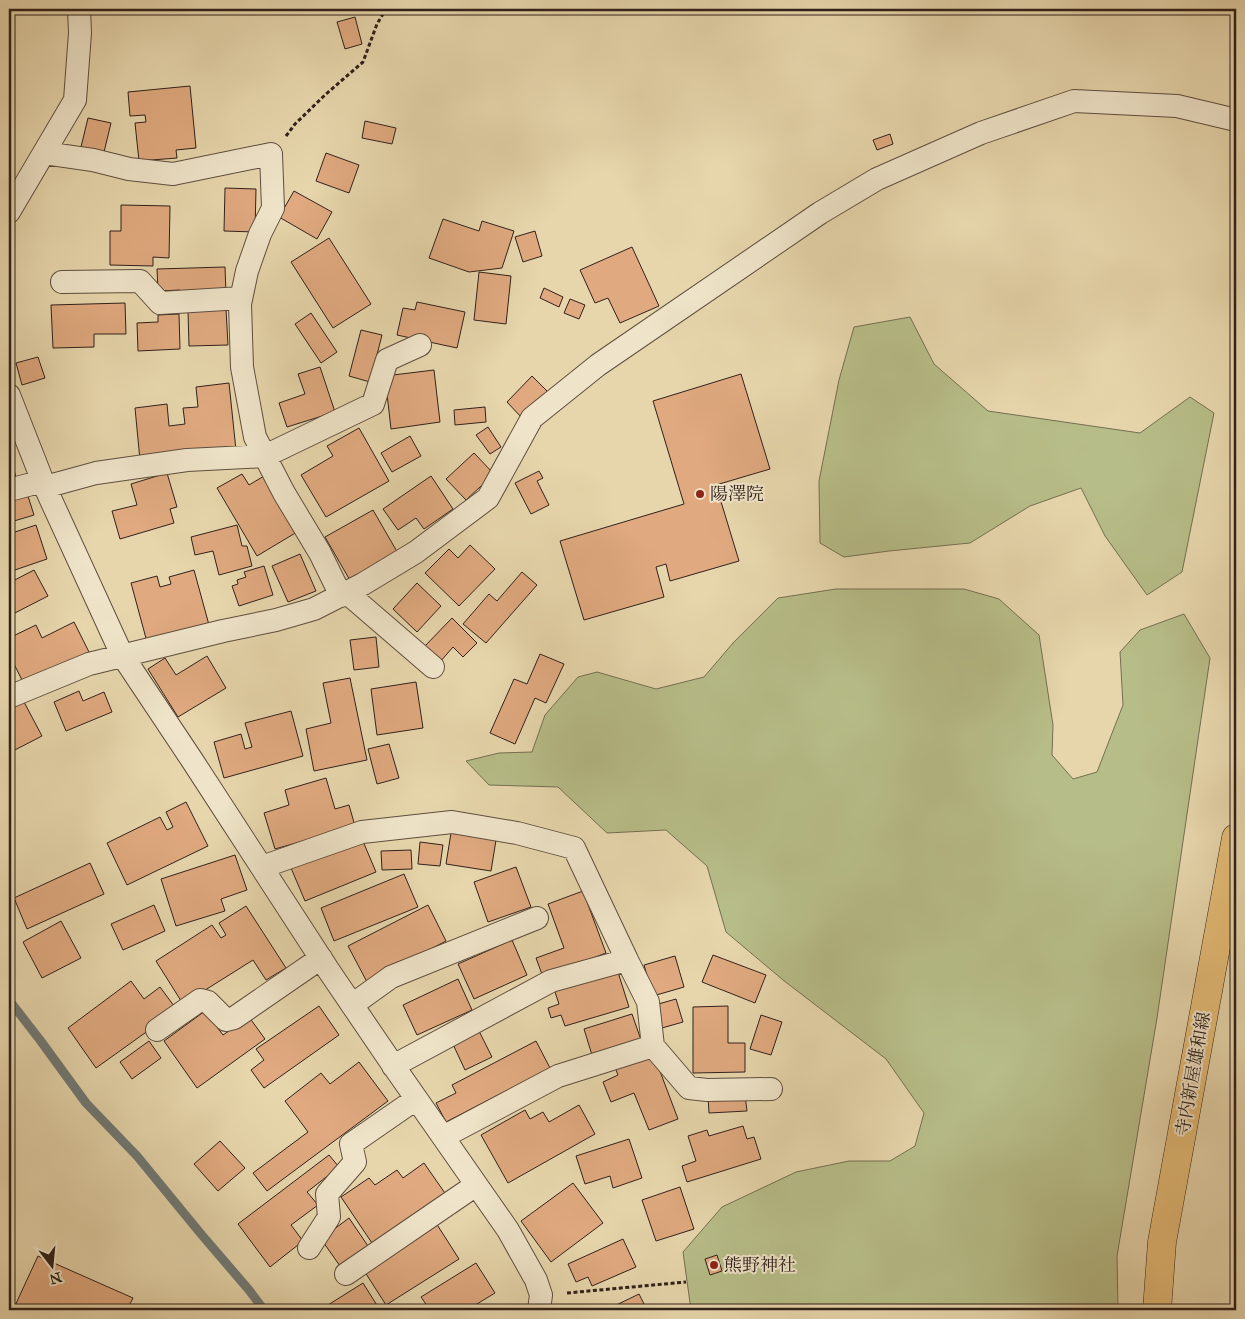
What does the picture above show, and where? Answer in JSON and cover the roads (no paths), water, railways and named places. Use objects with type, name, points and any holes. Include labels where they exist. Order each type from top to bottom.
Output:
[{"type":"main road","name":"寺内新屋雄和線","points":[[1157,1310],[1162,1242],[1236,838]]},
{"type":"street","points":[[9,212],[75,100],[80,33],[78,9]]},
{"type":"street","points":[[9,697],[89,664],[276,620],[314,609],[344,594],[416,552],[488,498],[532,418],[598,365],[820,214],[877,179],[982,133],[1074,100],[1178,106],[1236,120]]},
{"type":"street","points":[[44,153],[93,160],[129,169],[173,174],[271,154],[272,208],[246,271],[240,304],[242,367],[255,437],[284,494],[344,594],[433,667]]},
{"type":"street","points":[[62,282],[140,281],[160,303],[241,298]]},
{"type":"street","points":[[9,490],[96,473],[187,460],[265,456],[373,404],[387,360],[420,345]]},
{"type":"street","points":[[9,395],[44,484],[122,655],[352,1005],[508,1230],[536,1280],[541,1295],[540,1310]]},
{"type":"street","points":[[262,867],[362,832],[452,822],[517,833],[574,848],[648,1002],[653,1046],[689,1088],[707,1090],[771,1088]]},
{"type":"street","points":[[352,1005],[391,977],[537,918]]},
{"type":"street","points":[[156,1030],[200,1000],[208,1002],[226,1020],[234,1018],[321,958]]},
{"type":"street","points":[[393,1066],[551,981],[627,960]]},
{"type":"street","points":[[443,1137],[558,1076],[653,1046]]},
{"type":"street","points":[[309,1248],[329,1217],[327,1194],[355,1162],[351,1144],[416,1099]]},
{"type":"street","points":[[346,1274],[476,1185]]},
{"type":"waterway","points":[[9,1000],[86,1103],[137,1156],[264,1310]]},
{"type":"place","name":"陽澤院","points":[[700,494]]},
{"type":"place","name":"熊野神社","points":[[714,1265]]}]
